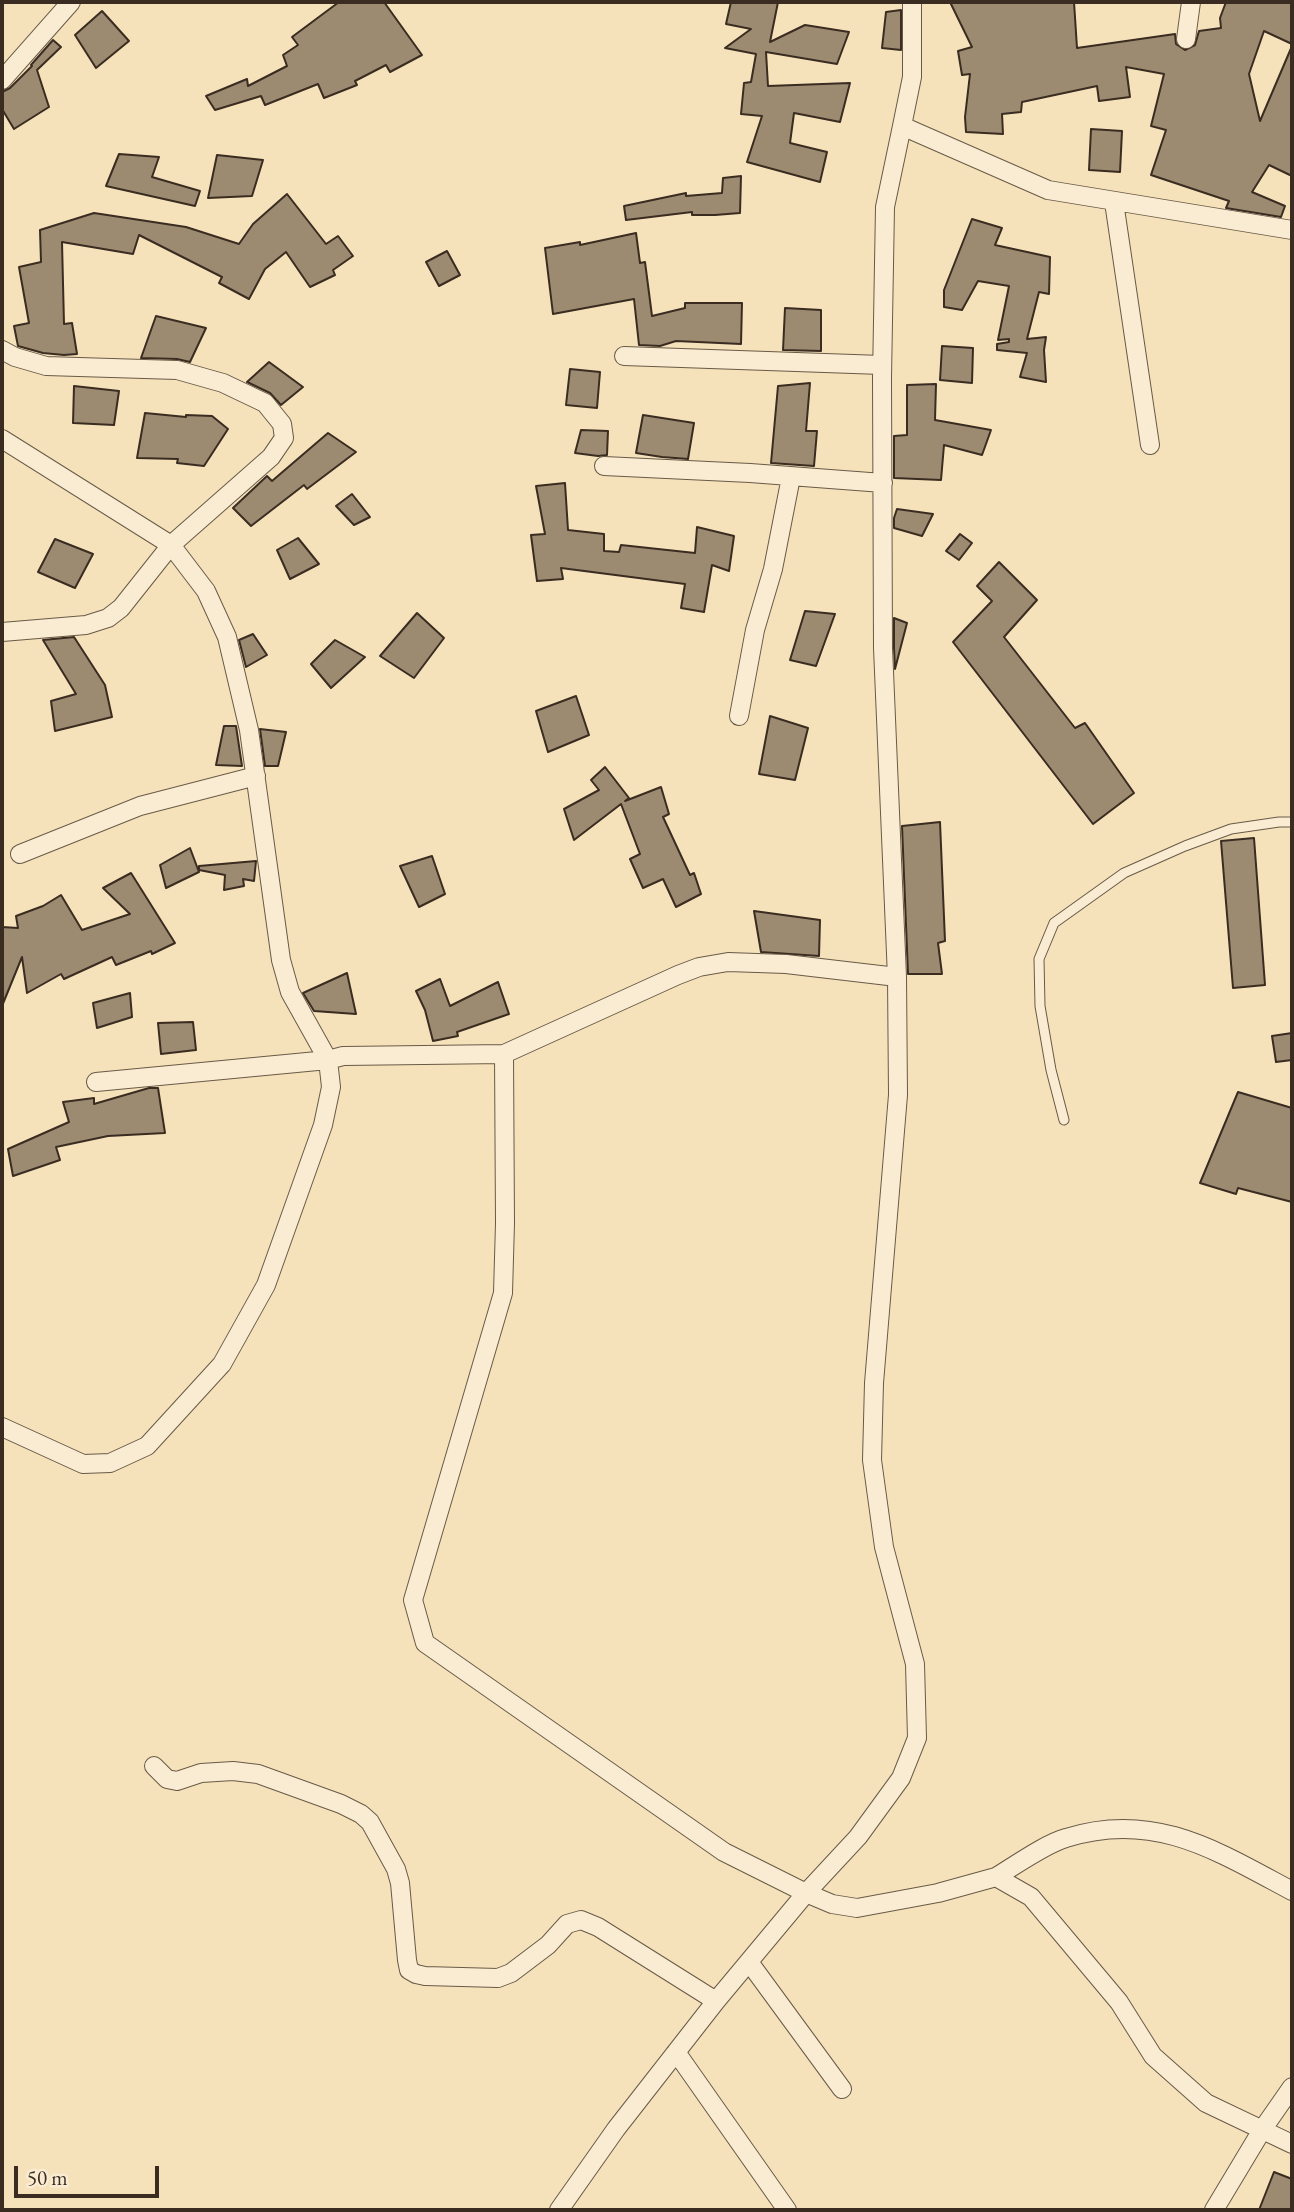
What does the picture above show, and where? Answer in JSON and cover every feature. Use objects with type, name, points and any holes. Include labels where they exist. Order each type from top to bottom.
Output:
[{"type":"street","points":[[2,80],[71,2]]},
{"type":"street","points":[[559,2210],[616,2129],[716,2001],[806,1893],[858,1837],[901,1778],[917,1738],[915,1664],[884,1547],[872,1460],[874,1383],[898,1095],[897,976],[883,648],[882,365],[885,207],[912,77],[912,2]]},
{"type":"street","points":[[1186,39],[1191,2]]},
{"type":"street","points":[[902,126],[1048,190],[1292,230]]},
{"type":"street","points":[[1114,202],[1150,445]]},
{"type":"street","points":[[2,350],[15,357],[46,366],[177,370],[223,383],[265,403],[282,424],[284,438],[271,457],[172,545],[121,608],[107,618],[86,625],[2,632]]},
{"type":"street","points":[[624,356],[882,365]]},
{"type":"street","points":[[2,439],[172,545],[206,591],[227,637],[249,730],[281,960],[290,992],[328,1060],[331,1087],[323,1125],[266,1285],[222,1364],[147,1446],[110,1463],[83,1464],[2,1427]]},
{"type":"street","points":[[604,466],[883,483]]},
{"type":"street","points":[[739,716],[755,629],[772,569],[790,477]]},
{"type":"street","points":[[20,854],[141,806],[256,776]]},
{"type":"street","points":[[96,1082],[328,1060],[342,1056],[504,1054],[667,980],[699,967],[728,962],[786,964],[897,976]]},
{"type":"street","points":[[504,1054],[503,1293],[412,1600],[425,1643],[724,1852],[832,1904],[857,1908],[938,1893],[996,1877],[1064,1838],[1113,1828],[1147,1830],[1191,1840],[1292,1891]]},
{"type":"street","points":[[153,1766],[167,1779],[177,1781],[201,1773],[233,1771],[258,1774],[361,1814],[370,1822],[396,1869],[400,1883],[409,1970],[416,1974],[498,1978],[511,1973],[548,1945],[567,1924],[581,1920],[597,1927],[716,2001]]},
{"type":"street","points":[[996,1877],[1031,1897],[1119,2002],[1153,2056],[1206,2103],[1292,2144]]},
{"type":"street","points":[[749,1962],[842,2089]]},
{"type":"street","points":[[676,2052],[788,2210]]},
{"type":"street","points":[[1214,2210],[1262,2130],[1292,2087]]},
{"type":"lane","points":[[1064,1120],[1051,1070],[1040,1006],[1040,959],[1054,923],[1124,873],[1185,846],[1231,829],[1292,822]]},
{"type":"building","points":[[339,2],[384,2],[422,55],[390,72],[386,65],[355,81],[357,85],[324,98],[318,84],[265,105],[261,96],[215,110],[206,96],[247,79],[248,86],[287,66],[283,55],[298,45],[292,37]]},
{"type":"building","points":[[731,2],[778,2],[770,42],[805,25],[849,32],[837,64],[766,52],[768,86],[850,83],[840,122],[794,113],[790,143],[827,152],[820,182],[747,162],[762,116],[741,114],[744,83],[751,82],[756,54],[725,48],[751,29],[726,24]]},
{"type":"building","points":[[950,2],[1074,2],[1077,48],[1175,34],[1176,44],[1185,50],[1195,45],[1199,31],[1221,28],[1220,18],[1226,2],[1292,2],[1292,44],[1264,31],[1249,74],[1260,121],[1292,46],[1292,176],[1269,165],[1252,192],[1285,206],[1281,217],[1226,208],[1229,201],[1151,175],[1166,130],[1151,126],[1164,74],[1126,67],[1130,97],[1099,101],[1097,86],[1022,102],[1021,112],[1002,114],[1003,134],[966,132],[970,74],[962,75],[958,51],[972,47]]},
{"type":"building","points":[[901,10],[901,50],[882,48],[886,12]]},
{"type":"building","points":[[102,11],[129,41],[96,68],[75,35]]},
{"type":"building","points":[[53,40],[61,47],[37,70],[49,107],[14,129],[2,109],[2,92],[10,88],[32,66]]},
{"type":"building","points":[[1091,129],[1122,131],[1120,172],[1089,170]]},
{"type":"building","points":[[119,154],[159,157],[152,177],[200,191],[195,206],[106,186]]},
{"type":"building","points":[[217,155],[263,160],[252,196],[208,198]]},
{"type":"building","points":[[741,176],[740,213],[692,215],[692,212],[626,220],[624,206],[686,193],[686,196],[722,193],[723,178]]},
{"type":"building","points":[[287,194],[326,244],[338,236],[353,256],[333,270],[335,275],[310,287],[286,252],[265,269],[249,299],[219,283],[222,277],[139,235],[133,254],[62,242],[64,324],[72,323],[77,354],[43,353],[18,346],[14,326],[29,323],[19,267],[41,262],[40,230],[94,213],[186,227],[239,244],[253,224]]},
{"type":"building","points":[[972,219],[1002,228],[995,245],[1050,257],[1049,294],[1039,292],[1027,339],[1046,337],[1046,382],[1020,377],[1027,353],[997,350],[997,344],[1009,342],[1009,339],[998,340],[1009,286],[978,281],[962,310],[944,307],[944,290]]},
{"type":"building","points":[[636,233],[640,263],[645,262],[652,316],[685,308],[685,303],[742,303],[741,344],[676,341],[660,346],[639,345],[634,299],[553,314],[545,248],[580,242],[580,245]]},
{"type":"building","points":[[447,251],[460,275],[439,286],[426,262]]},
{"type":"building","points":[[785,308],[821,310],[821,351],[783,350]]},
{"type":"building","points":[[156,316],[206,328],[190,362],[141,358]]},
{"type":"building","points":[[942,346],[973,348],[972,383],[940,380]]},
{"type":"building","points":[[269,362],[303,387],[281,405],[270,393],[247,382]]},
{"type":"building","points":[[570,369],[600,372],[597,408],[566,405]]},
{"type":"building","points":[[810,383],[806,431],[817,431],[814,466],[771,463],[778,386]]},
{"type":"building","points":[[936,384],[935,420],[991,430],[982,455],[944,445],[941,480],[894,478],[894,436],[907,435],[907,385]]},
{"type":"building","points":[[74,386],[119,391],[114,425],[73,423]]},
{"type":"building","points":[[145,413],[186,417],[212,416],[228,429],[204,466],[177,463],[178,459],[137,458]]},
{"type":"building","points":[[643,415],[694,423],[688,459],[636,453]]},
{"type":"building","points":[[581,430],[608,431],[607,455],[575,453]]},
{"type":"building","points":[[328,433],[356,452],[307,489],[304,485],[251,526],[233,508],[267,476],[272,481]]},
{"type":"building","points":[[565,483],[568,530],[604,534],[604,551],[619,552],[621,545],[695,553],[697,527],[734,536],[729,571],[712,565],[704,612],[681,608],[685,584],[561,568],[563,579],[537,581],[531,535],[545,534],[536,486]]},
{"type":"building","points":[[352,494],[370,517],[354,525],[336,506]]},
{"type":"building","points":[[897,509],[933,514],[922,536],[894,528]]},
{"type":"building","points":[[960,534],[972,543],[959,560],[946,551]]},
{"type":"building","points":[[298,538],[319,564],[290,579],[277,550]]},
{"type":"building","points":[[55,539],[93,554],[75,588],[38,572]]},
{"type":"building","points":[[999,562],[1037,600],[1004,637],[1075,728],[1085,723],[1134,793],[1093,824],[953,642],[992,601],[977,586]]},
{"type":"building","points":[[805,611],[835,614],[816,666],[790,660]]},
{"type":"building","points":[[417,613],[444,638],[414,678],[380,656]]},
{"type":"building","points":[[894,618],[907,623],[895,669],[894,648]]},
{"type":"building","points":[[253,634],[267,655],[246,667],[239,640]]},
{"type":"building","points":[[74,637],[105,685],[112,717],[55,731],[51,701],[76,694],[43,640]]},
{"type":"building","points":[[335,640],[365,657],[331,688],[311,664]]},
{"type":"building","points":[[576,696],[589,735],[548,752],[536,711]]},
{"type":"building","points":[[770,716],[808,728],[795,780],[759,774]]},
{"type":"building","points":[[224,726],[236,726],[242,766],[216,765]]},
{"type":"building","points":[[260,729],[286,732],[278,766],[265,766]]},
{"type":"building","points":[[605,767],[629,798],[625,801],[661,787],[669,814],[663,817],[690,875],[694,873],[701,894],[676,907],[663,879],[643,888],[630,859],[640,854],[621,804],[574,840],[564,809],[599,790],[591,780]]},
{"type":"building","points":[[940,822],[945,941],[938,943],[942,974],[908,974],[902,826]]},
{"type":"building","points":[[1254,838],[1265,985],[1233,988],[1221,841]]},
{"type":"building","points":[[190,848],[199,872],[166,888],[160,865]]},
{"type":"building","points":[[432,856],[445,894],[419,907],[400,866]]},
{"type":"building","points":[[256,861],[254,881],[243,879],[244,886],[224,890],[225,875],[199,870],[199,866]]},
{"type":"building","points":[[131,873],[175,943],[152,954],[151,951],[116,965],[112,957],[64,979],[61,974],[27,993],[22,957],[2,1006],[2,927],[18,928],[16,916],[43,906],[61,895],[82,930],[130,914],[103,888]]},
{"type":"building","points":[[754,911],[820,920],[819,956],[761,952]]},
{"type":"building","points":[[347,973],[356,1014],[314,1011],[303,993]]},
{"type":"building","points":[[440,979],[450,1006],[498,982],[509,1014],[457,1032],[458,1036],[433,1041],[425,1010],[416,991]]},
{"type":"building","points":[[130,993],[132,1017],[97,1028],[93,1003]]},
{"type":"building","points":[[193,1022],[196,1050],[161,1054],[158,1023]]},
{"type":"building","points":[[1292,1033],[1292,1060],[1276,1062],[1272,1036]]},
{"type":"building","points":[[149,1088],[158,1088],[165,1133],[108,1136],[56,1147],[60,1160],[13,1176],[8,1149],[69,1122],[63,1102],[94,1098],[94,1104]]},
{"type":"building","points":[[1238,1092],[1292,1108],[1292,1202],[1238,1188],[1236,1194],[1200,1183]]},
{"type":"building","points":[[1274,2172],[1292,2179],[1292,2210],[1259,2210]]}]
